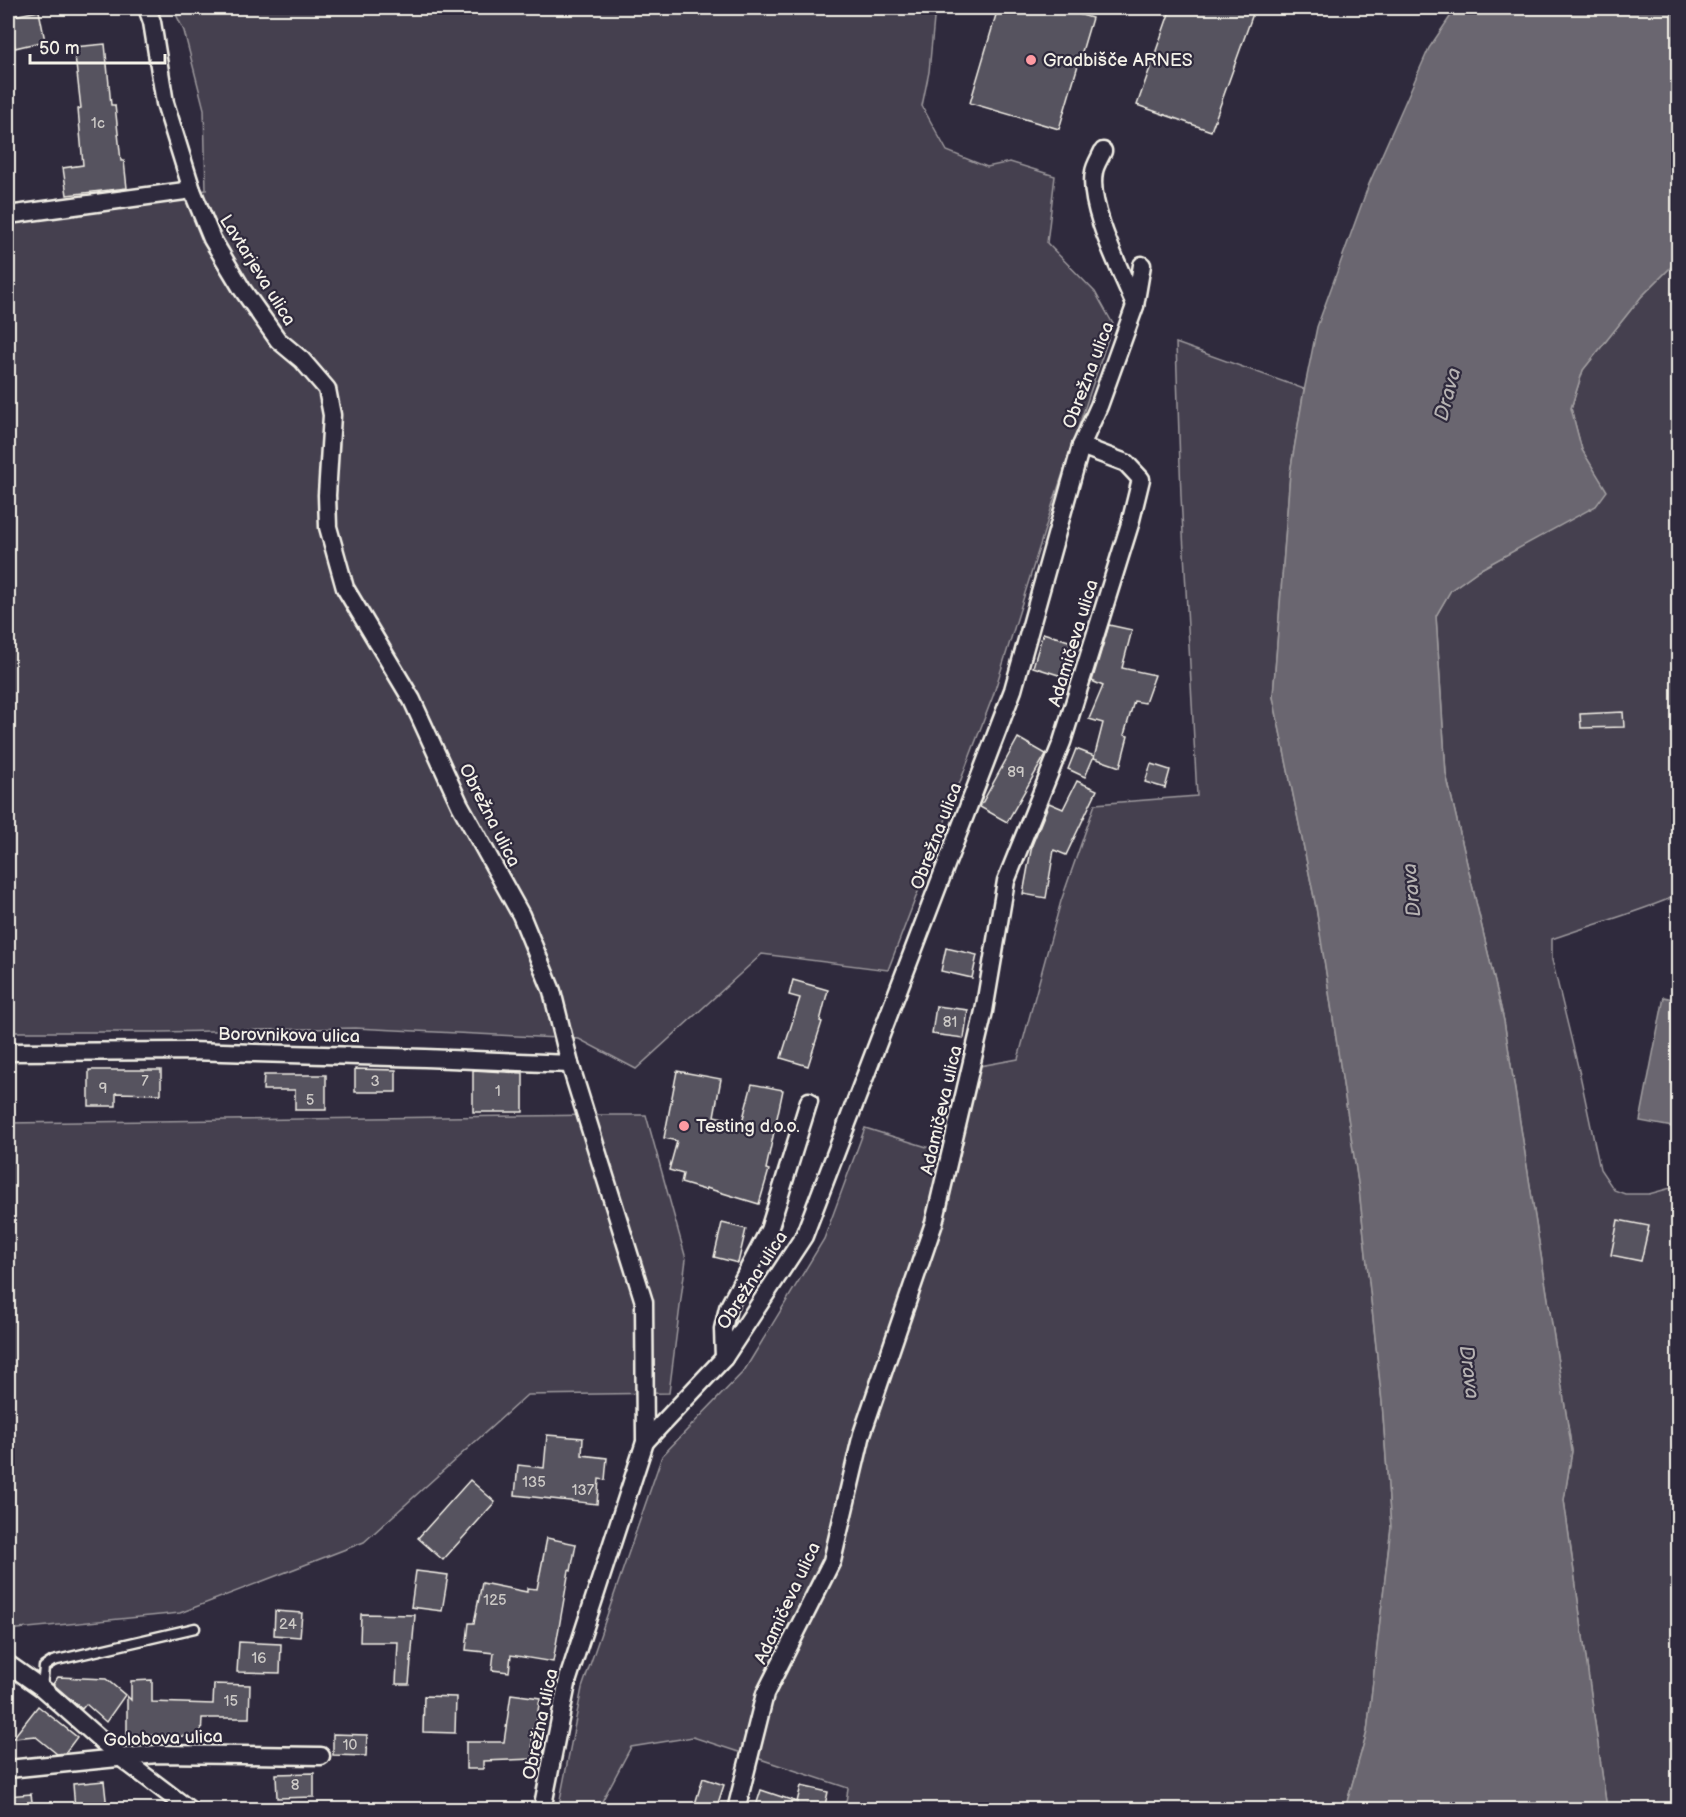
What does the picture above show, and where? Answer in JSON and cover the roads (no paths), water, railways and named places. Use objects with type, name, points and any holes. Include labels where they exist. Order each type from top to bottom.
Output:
[{"type":"street","name":"Lavtarjeva ulica","points":[[147,8],[152,22],[165,103],[192,190],[212,239],[278,340],[302,360],[327,389]]},
{"type":"street","name":"Obrežna ulica","points":[[1103,151],[1094,171],[1093,192],[1112,253],[1135,306]]},
{"type":"street","points":[[8,215],[192,190]]},
{"type":"street","name":"Obrežna ulica","points":[[645,1442],[724,1358],[804,1236],[1013,690],[1081,446],[1099,406],[1135,306],[1142,265]]},
{"type":"street","name":"Obrežna ulica","points":[[327,389],[332,415],[327,495],[328,527],[345,588],[412,700],[469,822],[522,915],[552,991],[570,1064],[644,1302],[645,1442],[568,1680],[543,1809]]},
{"type":"street","name":"Adamičeva ulica","points":[[736,1809],[765,1694],[832,1561],[862,1434],[934,1223],[984,1011],[1006,881],[1062,742],[1133,513],[1141,479],[1126,463],[1081,446]]},
{"type":"street","name":"Borovnikova ulica","points":[[8,1052],[190,1052],[570,1064]]},
{"type":"street","name":"Obrežna ulica","points":[[724,1358],[723,1329],[728,1308],[770,1230],[809,1101]]},
{"type":"street","points":[[8,1664],[42,1688],[120,1757],[190,1809]]},
{"type":"street","name":"Golobova ulica","points":[[8,1769],[157,1754],[321,1756]]},
{"type":"lane","points":[[42,1688],[44,1666],[52,1661],[195,1628]]},
{"type":"water","name":"Drava","points":[[1456,8],[1678,8],[1678,268],[1671,267],[1641,297],[1583,370],[1571,408],[1582,450],[1607,491],[1596,506],[1479,570],[1451,590],[1436,616],[1446,774],[1504,1021],[1572,1451],[1564,1500],[1607,1809],[1345,1809],[1367,1732],[1391,1527],[1382,1402],[1359,1189],[1316,907],[1273,697],[1290,473],[1317,327],[1369,184],[1429,48]]},
{"type":"water","points":[[1664,997],[1678,1000],[1678,1128],[1640,1121]]},
{"type":"place","name":"Gradbišče ARNES","points":[[1031,60]]},
{"type":"place","name":"Testing d.o.o.","points":[[684,1126]]}]
